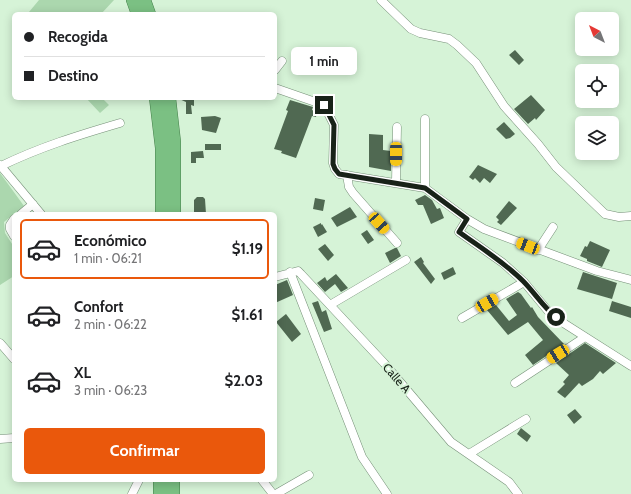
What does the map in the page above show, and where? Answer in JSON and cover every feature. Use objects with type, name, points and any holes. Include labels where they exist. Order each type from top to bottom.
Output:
[{"type":"highway","points":[[133,0],[137,12]]},
{"type":"highway","points":[[144,0],[148,12]]},
{"type":"highway","points":[[156,100],[162,148],[162,212]]},
{"type":"highway","points":[[169,100],[174,142],[174,212]]},
{"type":"highway","points":[[160,482],[160,494]]},
{"type":"highway","points":[[173,482],[173,494]]},
{"type":"street","points":[[381,0],[411,29],[420,33],[449,39],[457,45],[476,63],[504,106],[538,144],[556,167],[605,214],[619,217],[631,216]]},
{"type":"street","points":[[277,67],[282,60]]},
{"type":"street","points":[[277,89],[324,105],[334,125],[333,164],[339,174],[347,174],[425,188],[467,219],[484,229],[597,271],[631,280]]},
{"type":"street","points":[[425,119],[425,188]]},
{"type":"street","points":[[40,212],[0,165],[58,142],[120,123]]},
{"type":"street","points":[[396,182],[397,127]]},
{"type":"street","points":[[347,174],[349,187],[352,193],[397,242]]},
{"type":"street","points":[[24,212],[34,204]]},
{"type":"street","points":[[467,219],[459,232],[503,263],[524,282],[548,311],[585,337],[631,366]]},
{"type":"street","points":[[12,222],[10,225],[10,230],[12,233]]},
{"type":"street","points":[[538,250],[553,227]]},
{"type":"street","points":[[330,305],[406,260]]},
{"type":"street","name":"Calle A","points":[[290,272],[298,271],[301,274],[384,363],[451,442],[509,482],[518,494]]},
{"type":"street","points":[[277,276],[290,272],[362,457],[387,494]]},
{"type":"street","points":[[462,318],[524,282]]},
{"type":"street","points":[[515,383],[585,337]]},
{"type":"street","points":[[0,343],[12,357]]},
{"type":"street","points":[[469,454],[526,419]]},
{"type":"street","points":[[0,439],[12,438]]},
{"type":"street","points":[[276,494],[309,475]]},
{"type":"street","points":[[132,494],[138,482]]},
{"type":"street","points":[[263,482],[272,494]]},
{"type":"green space","points":[[39,0],[114,0],[103,12],[29,12]]},
{"type":"green space","points":[[88,100],[104,100],[109,105],[100,113]]},
{"type":"green space","points":[[0,173],[24,206],[16,212],[12,212],[12,216],[4,222],[5,233],[12,244],[12,277],[0,285]]},
{"type":"building","points":[[515,50],[524,60],[519,65],[509,55]]},
{"type":"building","points":[[531,95],[545,110],[536,120],[535,118],[528,124],[514,109]]},
{"type":"building","points":[[182,100],[194,100],[194,106],[191,105],[192,114],[186,114],[186,102]]},
{"type":"building","points":[[290,100],[313,107],[312,110],[317,112],[316,117],[312,116],[296,158],[274,149],[288,111],[286,110]]},
{"type":"building","points":[[215,116],[221,118],[216,133],[202,130],[201,117]]},
{"type":"building","points":[[504,122],[515,134],[506,139],[496,129]]},
{"type":"building","points":[[369,134],[383,135],[383,150],[391,151],[391,171],[369,167]]},
{"type":"building","points":[[205,144],[221,144],[221,150],[205,150]]},
{"type":"building","points":[[203,151],[204,158],[196,158],[196,163],[191,163],[191,152]]},
{"type":"building","points":[[478,165],[497,174],[490,183],[484,178],[480,183],[475,178],[473,180],[469,177]]},
{"type":"building","points":[[425,195],[432,200],[437,209],[440,208],[444,218],[431,224],[423,205],[418,205],[415,200]]},
{"type":"building","points":[[197,197],[203,197],[205,199],[206,212],[194,212],[194,200]]},
{"type":"building","points":[[315,198],[325,200],[323,211],[313,209]]},
{"type":"building","points":[[509,201],[517,208],[501,225],[497,222],[499,220],[496,217]]},
{"type":"building","points":[[350,207],[357,217],[337,227],[331,218]]},
{"type":"building","points":[[321,223],[327,232],[318,237],[313,227]]},
{"type":"building","points":[[367,230],[374,240],[368,244],[361,234]]},
{"type":"building","points":[[590,241],[610,250],[602,267],[587,261],[587,259],[580,256],[585,246],[587,247]]},
{"type":"building","points":[[325,244],[334,255],[328,261],[318,249]]},
{"type":"building","points":[[397,248],[401,256],[390,263],[385,253]]},
{"type":"building","points":[[421,257],[424,262],[423,263],[435,279],[431,284],[414,262]]},
{"type":"building","points":[[453,267],[456,274],[444,280],[441,273]]},
{"type":"building","points":[[583,272],[617,283],[612,299],[577,289]]},
{"type":"building","points":[[336,274],[348,288],[341,292],[335,284],[325,292],[317,283],[325,277],[327,281]]},
{"type":"building","points":[[287,280],[293,295],[277,302],[277,284]]},
{"type":"building","points":[[518,292],[531,308],[532,307],[538,317],[564,344],[533,365],[525,355],[543,340],[528,322],[508,335],[487,310],[496,305],[509,321],[517,315],[506,299]]},
{"type":"building","points":[[318,301],[322,312],[326,310],[332,329],[324,332],[312,303]]},
{"type":"building","points":[[612,301],[631,307],[631,318],[609,311]]},
{"type":"building","points":[[286,314],[301,334],[292,342],[277,321]]},
{"type":"building","points":[[585,343],[616,363],[603,374],[600,371],[593,379],[582,386],[579,383],[565,398],[557,392],[565,384],[563,382],[569,375],[556,363]]},
{"type":"building","points":[[575,409],[582,417],[574,424],[567,415]]},
{"type":"building","points":[[521,428],[531,436],[527,442],[517,434]]},
{"type":"route","points":[[324,105],[328,110],[334,125],[333,164],[339,174],[425,188],[467,219],[459,232],[503,263],[524,282],[548,311],[556,317]]}]
